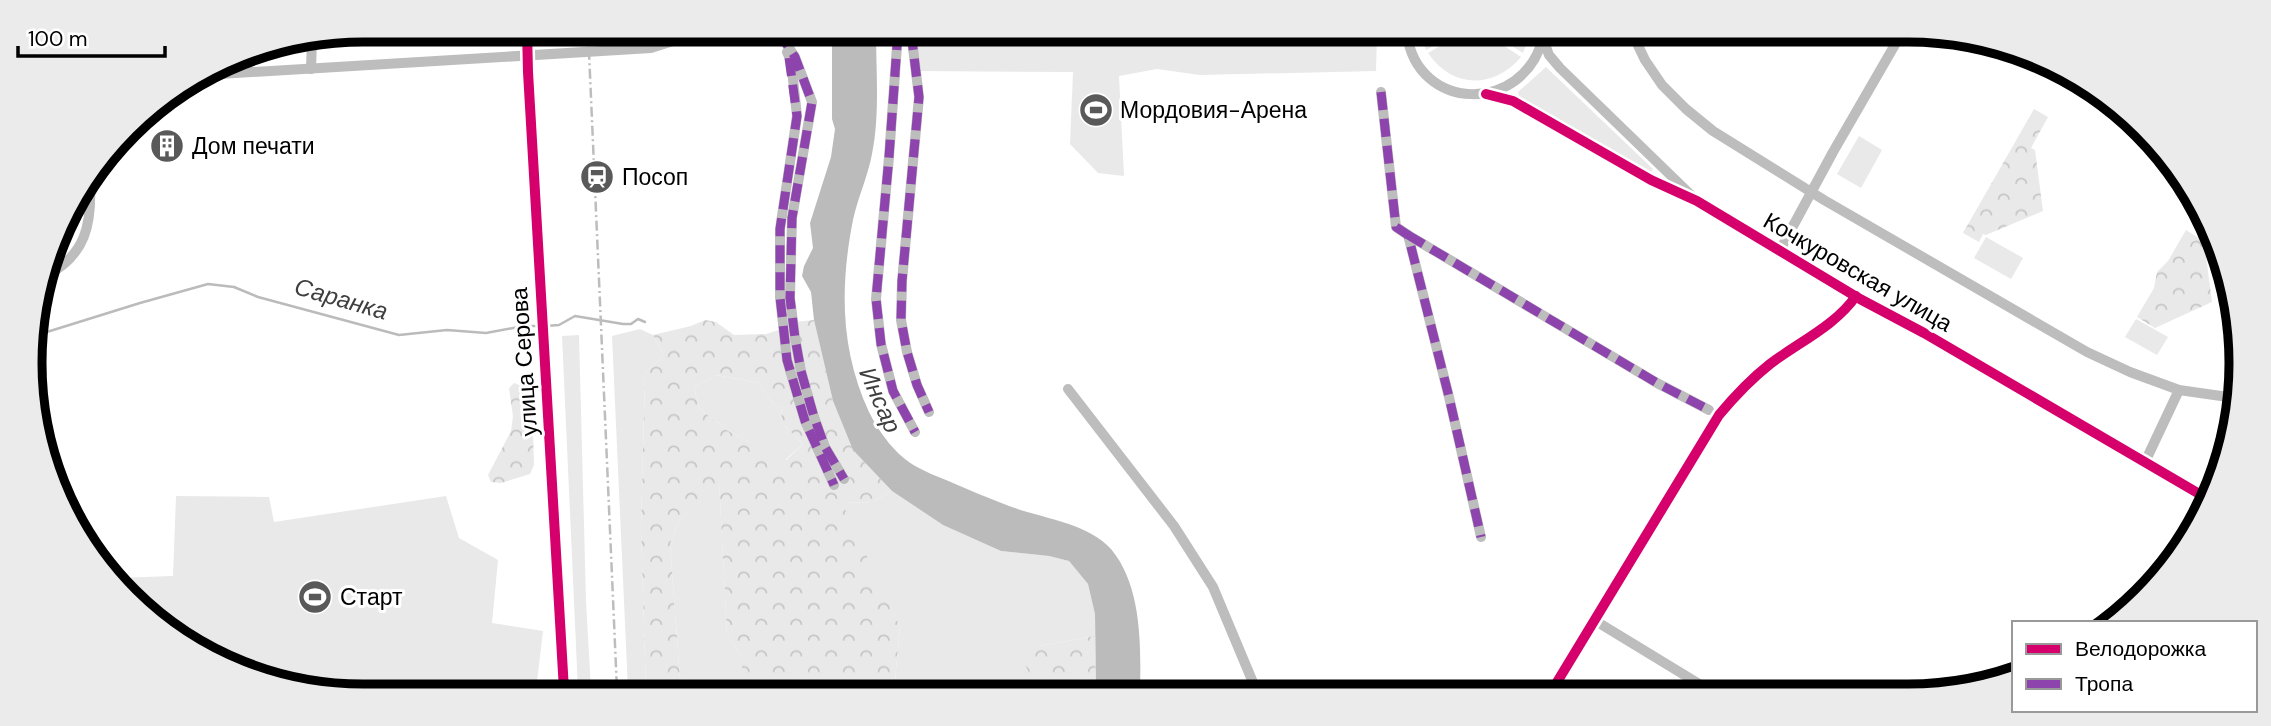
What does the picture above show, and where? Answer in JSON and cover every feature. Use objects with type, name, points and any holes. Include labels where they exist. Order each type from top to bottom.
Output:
[{"type":"street","name":"улица Серова","points":[[527,42],[564,684]]},
{"type":"street","points":[[628,50],[636,42]]},
{"type":"street","points":[[223,74],[628,50],[651,48],[670,42]]},
{"type":"street","points":[[782,42],[790,61],[797,116],[780,229],[780,297],[787,360],[805,421],[834,485]]},
{"type":"street","points":[[785,42],[795,57],[813,102],[792,218],[790,299],[795,338],[814,417],[825,447],[844,479]]},
{"type":"street","points":[[897,42],[876,299],[881,344],[893,391],[915,432]]},
{"type":"street","points":[[912,42],[919,97],[902,281],[901,320],[917,385],[929,412]]},
{"type":"street","name":"Кочкуровская улица","points":[[1409,42],[1417,63],[1436,82],[1461,93],[1486,94],[1513,101],[1651,180],[1697,201],[1779,252],[1924,333],[2201,495]]},
{"type":"street","points":[[1486,94],[1509,86],[1527,71],[1541,42]]},
{"type":"street","name":"Кочкуровская улица","points":[[1545,42],[1549,55],[1560,68],[1697,201]]},
{"type":"street","points":[[1636,42],[1662,85],[1686,109],[1713,131],[1813,192],[2087,352],[2179,390],[2227,397]]},
{"type":"street","points":[[1779,252],[1897,42]]},
{"type":"street","points":[[311,69],[312,46]]},
{"type":"street","points":[[1381,92],[1396,227],[1657,383],[1709,410]]},
{"type":"street","points":[[56,270],[64,265],[81,245],[89,218],[90,195]]},
{"type":"street","points":[[1408,236],[1481,537]]},
{"type":"street","points":[[1556,684],[1719,415],[1769,365],[1845,311],[1856,296]]},
{"type":"street","points":[[1068,389],[1174,526],[1213,587],[1254,684]]},
{"type":"street","points":[[2145,462],[2179,390]]},
{"type":"street","points":[[1594,620],[1699,684]]},
{"type":"green space","name":"Мордовия-Арена","points":[[913,42],[1377,42],[1376,71],[1200,75],[1157,69],[1119,76],[1124,176],[1098,173],[1070,144],[1073,72],[914,71]]},
{"type":"green space","points":[[1424,42],[1440,42],[1426,50]]},
{"type":"green space","points":[[1447,42],[1498,42],[1521,57],[1498,75],[1473,80],[1461,79],[1449,73],[1428,53]]},
{"type":"green space","points":[[1505,42],[1527,42],[1523,53]]},
{"type":"green space","points":[[1546,67],[1653,169],[1651,172],[1519,97],[1518,92]]},
{"type":"green space","points":[[2034,109],[2048,117],[2031,148],[2035,150],[2043,211],[1983,234],[1979,242],[1963,233]]},
{"type":"green space","points":[[1859,136],[1882,150],[1861,188],[1837,174]]},
{"type":"green space","points":[[2186,230],[2204,241],[2212,302],[2155,328],[2137,317],[2154,288],[2157,272],[2168,261]]},
{"type":"green space","points":[[1986,237],[2023,258],[2011,279],[1974,258]]},
{"type":"green space","points":[[2136,319],[2168,337],[2157,355],[2125,337]]},
{"type":"green space","points":[[705,320],[716,322],[734,335],[766,334],[794,322],[814,320],[833,401],[853,450],[892,491],[872,502],[842,503],[900,627],[895,684],[742,684],[742,658],[727,633],[719,482],[678,523],[670,544],[680,684],[646,684],[641,529],[645,373],[664,355],[653,335]],"holes":[[[716,375],[759,383],[772,403],[781,407],[782,423],[803,444],[786,460],[728,431],[699,408],[694,387]]]},
{"type":"green space","points":[[640,329],[653,335],[664,355],[645,373],[641,529],[646,684],[628,684],[612,336]]},
{"type":"green space","points":[[579,335],[591,684],[578,684],[562,336]]},
{"type":"green space","points":[[716,375],[759,383],[772,403],[781,407],[782,423],[803,444],[785,460],[728,431],[699,408],[694,387]]},
{"type":"green space","points":[[514,383],[524,387],[532,402],[534,465],[530,474],[501,483],[491,482],[488,475],[511,431],[513,416],[509,388]]},
{"type":"green space","points":[[719,481],[727,633],[742,658],[742,684],[680,684],[670,544],[678,523]]},
{"type":"green space","points":[[892,491],[943,525],[1001,551],[1069,561],[1088,584],[1095,614],[1095,636],[1039,646],[1036,684],[895,684],[900,627],[841,503],[872,502]]},
{"type":"green space","name":"Старт","points":[[176,496],[269,497],[274,522],[446,496],[459,538],[498,560],[492,623],[543,631],[537,684],[363,684],[321,681],[280,673],[240,660],[202,641],[168,618],[125,578],[173,576]]},
{"type":"green space","points":[[1095,636],[1096,684],[1035,684],[1025,665],[1039,646]]},
{"type":"shaded area","points":[[832,42],[876,42],[877,108],[874,139],[853,220],[845,293],[845,317],[852,365],[869,412],[889,443],[902,457],[917,467],[1009,506],[1077,527],[1101,540],[1111,549],[1129,580],[1134,598],[1138,617],[1140,684],[1096,684],[1095,614],[1088,584],[1069,561],[1001,551],[943,525],[892,491],[853,450],[833,401],[814,320],[811,292],[802,276],[813,248],[810,223],[831,157],[835,129],[832,119]]},
{"type":"waterway","name":"Саранка","points":[[44,333],[208,284],[234,287],[258,297],[399,335],[447,330],[486,333],[538,326]]},
{"type":"waterway","name":"Саранка","points":[[545,326],[559,325],[575,316],[623,324],[631,324],[638,319],[645,322]]},
{"type":"railway","points":[[588,42],[617,684]]},
{"type":"marked path","points":[[785,42],[795,57],[812,102],[792,218],[790,298],[795,338],[814,417],[825,447],[844,479]]},
{"type":"marked path","points":[[897,42],[876,299],[881,344],[893,391],[915,432]]},
{"type":"marked path","points":[[912,42],[919,97],[902,281],[901,320],[917,385],[929,412]]},
{"type":"marked path","points":[[789,58],[797,116],[780,229],[780,297],[787,360],[805,421],[834,485]]},
{"type":"marked path","points":[[1381,92],[1396,227],[1408,235],[1481,537]]},
{"type":"marked path","points":[[1408,235],[1657,383],[1709,410]]},
{"type":"cycle path","points":[[527,42],[564,684]]},
{"type":"cycle path","points":[[1486,94],[1513,101],[1651,180],[1697,201],[1860,299],[1924,333],[2201,495]]},
{"type":"cycle path","points":[[1556,684],[1719,415],[1763,370],[1827,325],[1856,296]]},
{"type":"place","name":"Мордовия-Арена","points":[[1096,110]]},
{"type":"place","name":"Дом печати","points":[[167,146]]},
{"type":"place","name":"Посоп","points":[[597,177]]},
{"type":"place","name":"Старт","points":[[315,597]]},
{"type":"water label","name":"Инсар","points":[[880,400]]}]
